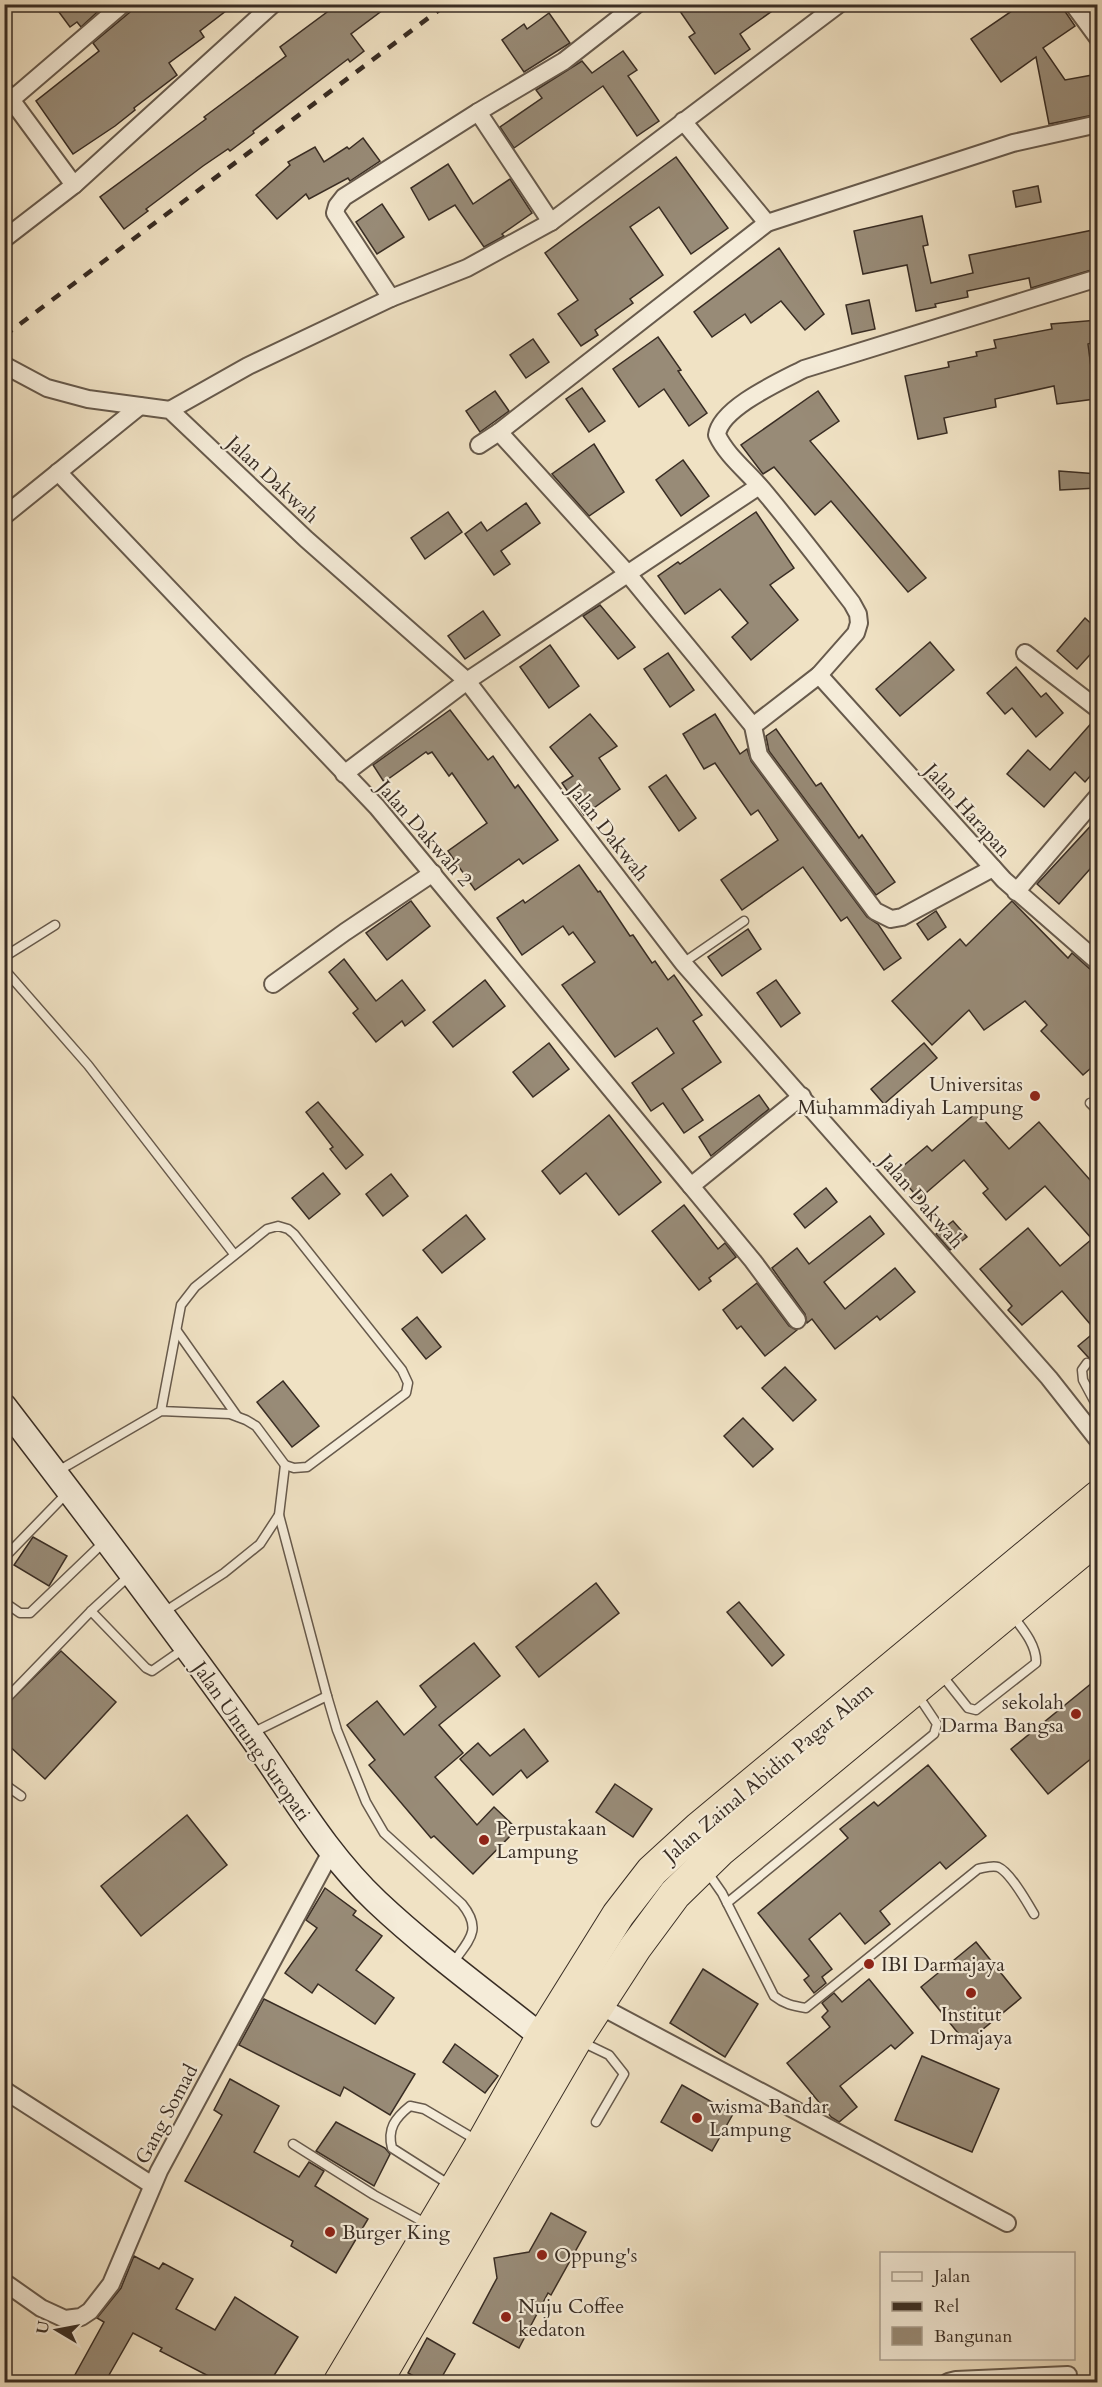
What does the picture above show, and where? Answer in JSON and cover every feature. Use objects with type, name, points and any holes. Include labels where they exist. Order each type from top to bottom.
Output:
[{"type":"highway","name":"Jalan Zainal Abidin Pagar Alam","points":[[376,2382],[393,2323],[464,2191],[542,2037],[618,1915],[652,1871],[690,1835],[1098,1497]]},
{"type":"highway","name":"Jalan Zainal Abidin Pagar Alam","points":[[464,2191],[576,2040],[635,1948],[675,1894],[704,1866],[1098,1537]]},
{"type":"highway","points":[[906,1656],[926,1680]]},
{"type":"highway","name":"Jalan Zainal Abidin Pagar Alam","points":[[340,2382],[393,2323]]},
{"type":"main road","name":"Jalan Untung Suropati","points":[[4,1406],[132,1573],[250,1734],[298,1808],[331,1852],[377,1902],[542,2037]]},
{"type":"street","points":[[74,185],[8,95],[123,4]]},
{"type":"street","points":[[4,239],[74,185],[273,4]]},
{"type":"street","points":[[391,298],[335,213],[344,197],[478,112],[564,61],[637,4]]},
{"type":"street","points":[[4,365],[48,388],[88,399],[170,410],[248,366],[391,298],[467,268],[551,222],[838,4]]},
{"type":"street","points":[[1073,4],[1098,38]]},
{"type":"street","points":[[478,112],[551,222]]},
{"type":"street","points":[[683,121],[767,223]]},
{"type":"street","points":[[478,445],[499,432],[767,223],[1013,142],[1098,124]]},
{"type":"street","points":[[753,726],[819,675],[856,633],[859,623],[858,614],[852,603],[813,552],[759,486],[724,448],[717,435],[721,422],[759,393],[804,369],[1098,278]]},
{"type":"street","points":[[4,516],[140,406]]},
{"type":"street","name":"Jalan Dakwah","points":[[170,410],[306,538],[467,681],[683,963],[1049,1378],[1098,1440]]},
{"type":"street","points":[[499,432],[628,574],[753,726],[759,755],[875,911],[891,919],[902,917],[993,868]]},
{"type":"street","name":"Jalan Dakwah 2","points":[[58,471],[376,807],[753,1261],[797,1320]]},
{"type":"street","points":[[344,774],[467,681],[759,486]]},
{"type":"street","points":[[1025,653],[1098,709]]},
{"type":"street","name":"Jalan Harapan","points":[[819,675],[1016,892],[1098,962]]},
{"type":"street","points":[[1016,892],[1098,796]]},
{"type":"street","points":[[273,984],[433,873]]},
{"type":"street","points":[[691,1186],[802,1096]]},
{"type":"street","name":"Gang Somad","points":[[4,2282],[41,2308],[65,2319],[81,2317],[90,2311],[111,2284],[152,2185],[331,1852]]},
{"type":"street","points":[[598,2005],[1007,2223]]},
{"type":"street","points":[[4,2090],[152,2185]]},
{"type":"street","points":[[948,2382],[1068,2375]]},
{"type":"lane","points":[[683,963],[744,921]]},
{"type":"lane","points":[[4,957],[55,925]]},
{"type":"lane","points":[[4,969],[88,1065],[234,1254]]},
{"type":"lane","points":[[1090,1103],[1098,1111]]},
{"type":"lane","points":[[4,1558],[52,1506],[62,1482],[161,1411],[237,1416],[256,1426],[285,1465],[294,1468],[307,1467],[406,1393],[408,1383],[402,1370],[383,1344],[288,1229],[278,1226],[267,1229],[234,1254],[195,1287],[182,1305],[161,1411]]},
{"type":"lane","points":[[177,1331],[237,1416]]},
{"type":"lane","points":[[1088,1363],[1082,1370],[1083,1380],[1098,1408]]},
{"type":"lane","points":[[285,1465],[279,1515],[337,1730],[366,1802],[384,1833],[462,1904],[471,1915],[472,1932],[452,1965]]},
{"type":"lane","points":[[161,1614],[224,1573],[260,1544],[279,1515]]},
{"type":"lane","points":[[4,1602],[20,1613],[30,1613],[106,1539]]},
{"type":"lane","points":[[4,1701],[91,1611],[132,1573]]},
{"type":"lane","points":[[91,1611],[146,1668],[152,1671],[185,1648]]},
{"type":"lane","points":[[926,1680],[968,1708],[976,1710],[1036,1663],[1036,1656],[1026,1633],[1009,1612]]},
{"type":"lane","points":[[727,1903],[934,1734],[937,1724],[926,1680]]},
{"type":"lane","points":[[250,1734],[327,1696]]},
{"type":"lane","points":[[4,1784],[21,1796]]},
{"type":"lane","points":[[704,1866],[722,1893],[774,1996],[785,2004],[806,2008],[978,1869],[999,1868],[1006,1873],[1034,1914]]},
{"type":"lane","points":[[576,2040],[609,2055],[624,2074],[596,2122]]},
{"type":"lane","points":[[410,2106],[424,2109],[464,2191],[392,2148],[388,2136],[396,2117],[410,2106]]},
{"type":"lane","points":[[293,2144],[374,2195],[464,2191]]},
{"type":"building","points":[[53,4],[106,4],[81,27],[77,22],[70,27]]},
{"type":"building","points":[[133,4],[235,4],[200,31],[204,37],[169,63],[177,75],[134,108],[135,110],[115,126],[73,154],[36,101],[99,51],[93,43],[130,12]]},
{"type":"building","points":[[338,4],[391,4],[351,34],[364,51],[350,62],[348,59],[230,151],[228,149],[203,166],[146,209],[148,211],[124,229],[100,197],[206,119],[204,117],[286,56],[280,47]]},
{"type":"building","points":[[675,4],[782,4],[740,34],[750,49],[715,74],[689,37],[695,33]]},
{"type":"building","points":[[1022,4],[1060,4],[1075,26],[1043,48],[1065,80],[1098,74],[1098,114],[1049,124],[1036,57],[1001,82],[971,39]]},
{"type":"building","points":[[549,13],[570,43],[524,72],[502,40],[524,24],[527,29]]},
{"type":"building","points":[[623,51],[637,70],[628,76],[659,121],[637,136],[603,86],[514,148],[500,127],[542,98],[536,90],[582,61],[592,73]]},
{"type":"building","points":[[363,138],[380,161],[350,181],[348,178],[309,199],[306,194],[277,219],[256,195],[290,165],[288,162],[315,147],[324,162],[347,147],[349,149]]},
{"type":"building","points":[[676,157],[728,228],[691,254],[659,207],[630,227],[663,275],[630,299],[633,303],[595,330],[598,335],[581,346],[558,314],[578,300],[545,253]]},
{"type":"building","points":[[448,164],[473,204],[510,179],[532,213],[502,234],[504,236],[484,247],[455,205],[429,220],[411,188]]},
{"type":"building","points":[[1038,186],[1041,202],[1016,207],[1013,191]]},
{"type":"building","points":[[382,204],[404,237],[377,254],[356,222]]},
{"type":"building","points":[[922,216],[928,245],[923,246],[931,283],[973,273],[969,255],[1098,229],[1098,268],[1031,288],[1029,278],[967,291],[968,297],[935,304],[936,307],[916,311],[907,265],[863,274],[854,231]]},
{"type":"building","points":[[779,248],[824,314],[805,330],[781,301],[751,323],[745,314],[712,337],[694,312]]},
{"type":"building","points":[[869,300],[875,329],[852,334],[846,305]]},
{"type":"building","points":[[1098,320],[1098,341],[1088,344],[1095,399],[1057,404],[1054,386],[995,399],[996,407],[944,418],[947,433],[918,439],[905,376],[949,367],[948,362],[977,356],[976,352],[996,348],[994,340],[1052,329],[1051,324]]},
{"type":"building","points":[[658,337],[707,413],[689,426],[664,389],[639,407],[613,369]]},
{"type":"building","points":[[533,339],[549,362],[526,378],[510,355]]},
{"type":"building","points":[[582,388],[605,421],[589,432],[566,399]]},
{"type":"building","points":[[495,391],[509,411],[480,432],[466,411]]},
{"type":"building","points":[[818,391],[839,421],[810,441],[926,578],[908,592],[831,501],[815,515],[774,467],[763,474],[741,445]]},
{"type":"building","points":[[594,444],[624,492],[589,516],[552,474]]},
{"type":"building","points":[[683,460],[709,496],[681,516],[656,480]]},
{"type":"building","points":[[1059,471],[1098,474],[1098,488],[1060,490]]},
{"type":"building","points":[[526,503],[540,523],[501,551],[510,564],[494,575],[465,534],[481,522],[487,531]]},
{"type":"building","points":[[448,512],[462,532],[425,559],[411,538]]},
{"type":"building","points":[[756,512],[794,568],[770,585],[798,620],[751,660],[732,637],[748,623],[720,589],[685,614],[658,576],[678,562],[680,564]]},
{"type":"building","points":[[600,605],[635,647],[618,659],[583,616]]},
{"type":"building","points":[[483,611],[500,635],[465,659],[448,636]]},
{"type":"building","points":[[1085,618],[1098,630],[1098,646],[1077,669],[1057,651]]},
{"type":"building","points":[[930,642],[954,670],[900,716],[876,689]]},
{"type":"building","points":[[550,645],[579,686],[549,708],[520,667]]},
{"type":"building","points":[[668,653],[694,690],[670,707],[644,669]]},
{"type":"building","points":[[1016,667],[1041,697],[1046,693],[1063,713],[1036,737],[1012,708],[1005,714],[987,693]]},
{"type":"building","points":[[450,710],[488,760],[493,756],[515,788],[518,785],[558,840],[523,864],[519,859],[475,890],[448,851],[487,823],[452,773],[449,776],[432,752],[428,754],[426,752],[384,782],[373,765]]},
{"type":"building","points":[[590,714],[617,746],[599,758],[620,789],[584,815],[562,783],[573,776],[550,747]]},
{"type":"building","points":[[715,714],[740,754],[747,749],[751,761],[867,917],[878,924],[901,958],[884,970],[847,917],[841,921],[803,867],[742,910],[721,880],[778,840],[758,810],[751,815],[715,763],[704,769],[683,734]]},
{"type":"building","points":[[1095,719],[1098,719],[1098,767],[1085,782],[1075,772],[1044,807],[1007,774],[1028,750],[1050,770]]},
{"type":"building","points":[[776,729],[816,786],[821,783],[859,838],[862,835],[895,882],[876,895],[769,751],[766,736]]},
{"type":"building","points":[[666,775],[696,818],[679,831],[649,787]]},
{"type":"building","points":[[1098,818],[1098,860],[1059,904],[1037,884]]},
{"type":"building","points":[[579,865],[652,963],[655,961],[668,980],[674,975],[702,1015],[693,1021],[721,1062],[682,1089],[703,1120],[684,1133],[663,1103],[651,1111],[632,1083],[674,1053],[657,1028],[615,1057],[562,985],[595,962],[573,932],[569,935],[563,926],[522,955],[497,918],[523,900],[525,903]]},
{"type":"building","points":[[411,901],[430,926],[387,960],[366,933]]},
{"type":"building","points":[[1012,901],[1068,958],[1072,953],[1091,970],[1098,972],[1098,1062],[1083,1075],[1041,1031],[1047,1025],[1025,1001],[984,1030],[969,1010],[932,1045],[892,1001],[960,939],[966,946]]},
{"type":"building","points":[[936,911],[946,927],[928,940],[917,924]]},
{"type":"building","points":[[748,929],[761,949],[722,976],[708,957]]},
{"type":"building","points":[[344,959],[376,1001],[402,980],[425,1010],[405,1026],[402,1021],[376,1042],[353,1013],[358,1009],[329,972]]},
{"type":"building","points":[[485,980],[505,1006],[453,1047],[433,1022]]},
{"type":"building","points":[[776,980],[800,1013],[781,1027],[757,993]]},
{"type":"building","points":[[549,1043],[569,1069],[533,1097],[513,1072]]},
{"type":"building","points":[[924,1043],[937,1058],[884,1104],[871,1089]]},
{"type":"building","points":[[759,1095],[769,1109],[711,1156],[699,1137]]},
{"type":"building","points":[[318,1102],[363,1155],[346,1169],[330,1149],[333,1147],[306,1112]]},
{"type":"building","points":[[977,1112],[1009,1149],[1039,1122],[1098,1189],[1098,1368],[1078,1346],[1096,1331],[1062,1291],[1022,1325],[1008,1310],[1012,1306],[980,1269],[1028,1228],[1060,1266],[1092,1239],[1045,1186],[1006,1220],[983,1193],[988,1189],[964,1160],[919,1199],[896,1172],[927,1146],[932,1151]]},
{"type":"building","points":[[609,1115],[661,1182],[619,1215],[586,1173],[560,1194],[542,1171]]},
{"type":"building","points":[[323,1173],[340,1194],[309,1219],[292,1198]]},
{"type":"building","points":[[391,1174],[408,1196],[383,1216],[366,1194]]},
{"type":"building","points":[[826,1188],[837,1202],[805,1228],[794,1214]]},
{"type":"building","points":[[684,1205],[718,1249],[725,1243],[736,1257],[709,1278],[711,1281],[699,1290],[652,1231]]},
{"type":"building","points":[[466,1215],[485,1239],[442,1273],[423,1250]]},
{"type":"building","points":[[870,1216],[884,1234],[824,1282],[845,1309],[895,1268],[915,1292],[880,1320],[877,1316],[835,1349],[812,1319],[807,1323],[805,1314],[772,1268],[797,1248],[809,1264]]},
{"type":"building","points":[[953,1221],[967,1237],[950,1250],[936,1234]]},
{"type":"building","points":[[757,1283],[789,1326],[797,1330],[765,1356],[741,1326],[737,1329],[723,1310]]},
{"type":"building","points":[[417,1317],[441,1347],[426,1359],[402,1329]]},
{"type":"building","points":[[785,1367],[816,1400],[793,1421],[762,1388]]},
{"type":"building","points":[[283,1381],[319,1426],[292,1447],[257,1402]]},
{"type":"building","points":[[743,1418],[773,1449],[753,1467],[724,1436]]},
{"type":"building","points":[[33,1537],[67,1556],[49,1586],[14,1565]]},
{"type":"building","points":[[596,1583],[619,1613],[539,1677],[516,1647]]},
{"type":"building","points":[[739,1602],[784,1655],[772,1666],[727,1612]]},
{"type":"building","points":[[474,1643],[500,1676],[439,1725],[463,1753],[435,1777],[477,1825],[494,1807],[517,1829],[473,1874],[434,1836],[431,1838],[369,1765],[375,1760],[347,1725],[377,1701],[404,1735],[436,1707],[420,1686]]},
{"type":"building","points":[[61,1651],[116,1702],[45,1779],[4,1741],[4,1707]]},
{"type":"building","name":"sekolah Darma Bangsa","points":[[1098,1678],[1098,1753],[1048,1794],[1011,1749]]},
{"type":"building","points":[[524,1729],[548,1761],[527,1778],[521,1770],[493,1795],[460,1759],[478,1743],[490,1756]]},
{"type":"building","points":[[928,1765],[986,1836],[946,1869],[940,1862],[880,1911],[890,1924],[865,1944],[840,1913],[809,1939],[832,1969],[822,1977],[826,1983],[814,1993],[804,1980],[809,1976],[758,1913],[848,1838],[840,1829],[874,1802],[878,1806]]},
{"type":"building","points":[[615,1784],[652,1809],[633,1837],[596,1812]]},
{"type":"building","points":[[187,1815],[227,1865],[141,1936],[101,1886]]},
{"type":"building","points":[[325,1888],[356,1911],[353,1915],[382,1936],[356,1970],[394,1998],[375,2024],[318,1984],[312,1993],[285,1973],[317,1928],[306,1920]]},
{"type":"building","name":"Institut Drmajaya","points":[[976,1942],[1021,1998],[966,2043],[921,1987]]},
{"type":"building","points":[[703,1969],[758,2004],[725,2057],[670,2023]]},
{"type":"building","points":[[869,1979],[913,2033],[895,2049],[891,2045],[840,2086],[857,2107],[839,2122],[831,2117],[787,2063],[830,2027],[822,2017],[828,2011],[822,2003],[834,1993],[842,2002]]},
{"type":"building","points":[[264,1999],[415,2074],[390,2115],[344,2087],[340,2096],[239,2045]]},
{"type":"building","points":[[455,2044],[498,2076],[485,2093],[443,2062]]},
{"type":"building","points":[[922,2056],[999,2089],[972,2152],[895,2120]]},
{"type":"building","points":[[230,2079],[279,2106],[254,2152],[299,2177],[309,2162],[324,2171],[315,2186],[368,2219],[336,2273],[291,2246],[293,2241],[185,2181],[222,2115],[214,2110]]},
{"type":"building","name":"wisma Bandar Lampung","points":[[682,2085],[733,2114],[712,2151],[661,2122]]},
{"type":"building","points":[[336,2122],[385,2148],[390,2154],[374,2186],[316,2151]]},
{"type":"building","points":[[551,2213],[586,2232],[551,2295],[548,2293],[519,2348],[473,2323],[497,2278],[494,2258],[529,2252]]},
{"type":"building","points":[[134,2256],[159,2269],[163,2263],[193,2279],[176,2309],[215,2330],[235,2297],[298,2337],[270,2382],[220,2382],[160,2351],[162,2348],[133,2333],[105,2382],[71,2382],[104,2322],[97,2318],[121,2288]]},
{"type":"building","points":[[427,2338],[455,2354],[439,2382],[425,2382],[408,2373]]},
{"type":"railway","points":[[4,336],[447,4]]},
{"type":"place","name":"Universitas Muhammadiyah Lampung","points":[[1035,1096]]},
{"type":"place","name":"sekolah Darma Bangsa","points":[[1076,1714]]},
{"type":"place","name":"Perpustakaan Lampung","points":[[484,1840]]},
{"type":"place","name":"IBI Darmajaya","points":[[869,1964]]},
{"type":"place","name":"Institut Drmajaya","points":[[971,1993]]},
{"type":"place","name":"wisma Bandar Lampung","points":[[697,2118]]},
{"type":"place","name":"Burger King","points":[[330,2232]]},
{"type":"place","name":"Oppung's","points":[[542,2255]]},
{"type":"place","name":"Nuju Coffee kedaton","points":[[506,2317]]}]
